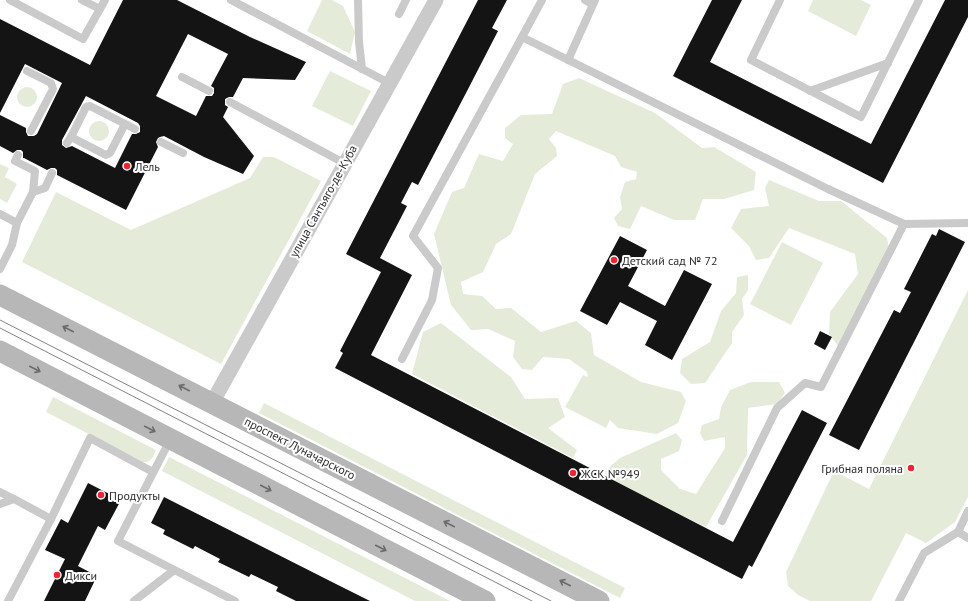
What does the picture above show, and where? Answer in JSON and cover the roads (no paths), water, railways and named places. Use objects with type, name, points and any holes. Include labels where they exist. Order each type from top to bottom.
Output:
[{"type":"main road","name":"проспект Луначарского","points":[[0,294],[599,601]]},
{"type":"main road","points":[[0,351],[485,601]]},
{"type":"street","name":"улица Сантьяго-де-Куба","points":[[212,402],[436,0]]},
{"type":"lane","points":[[10,0],[83,39],[105,0]]},
{"type":"lane","points":[[82,0],[100,9]]},
{"type":"lane","points":[[231,0],[389,83]]},
{"type":"lane","points":[[358,0],[359,42],[362,69]]},
{"type":"lane","points":[[399,14],[406,0]]},
{"type":"lane","points":[[402,359],[432,300],[438,268],[413,236],[542,0]]},
{"type":"lane","points":[[780,0],[751,60],[861,117],[919,0]]},
{"type":"lane","points":[[568,60],[590,1]]},
{"type":"lane","points":[[522,37],[828,189],[904,224],[968,223]]},
{"type":"lane","points":[[810,91],[888,63]]},
{"type":"lane","points":[[27,71],[51,83],[53,89],[31,131]]},
{"type":"lane","points":[[182,76],[209,91]]},
{"type":"lane","points":[[230,102],[344,164]]},
{"type":"lane","points":[[125,124],[110,153],[106,155],[69,140],[86,107],[90,106],[135,129]]},
{"type":"lane","points":[[161,142],[183,153]]},
{"type":"lane","points":[[0,269],[12,245],[17,223],[33,192],[35,171],[15,161],[18,155]]},
{"type":"lane","points":[[33,192],[45,188],[52,173]]},
{"type":"lane","points":[[0,214],[17,223]]},
{"type":"lane","points":[[722,522],[778,408],[805,383],[821,387],[904,224]]},
{"type":"lane","points":[[8,601],[51,519],[90,438],[153,472]]},
{"type":"lane","points":[[171,439],[118,542],[235,601]]},
{"type":"lane","points":[[0,492],[51,519]]},
{"type":"lane","points":[[0,504],[14,499]]},
{"type":"lane","points":[[899,601],[924,553],[958,532],[968,511]]},
{"type":"lane","points":[[958,532],[968,538]]},
{"type":"lane","points":[[134,601],[173,571]]},
{"type":"tram line","points":[[0,320],[551,601]]},
{"type":"tram line","points":[[0,328],[532,601]]},
{"type":"place","name":"Лель","points":[[127,166]]},
{"type":"place","name":"Детский сад № 72","points":[[614,260]]},
{"type":"place","name":"Грибная поляна","points":[[911,468]]},
{"type":"place","name":"ЖСК №949","points":[[573,473]]},
{"type":"place","name":"Продукты","points":[[101,495]]},
{"type":"place","name":"Дикси","points":[[57,575]]}]
